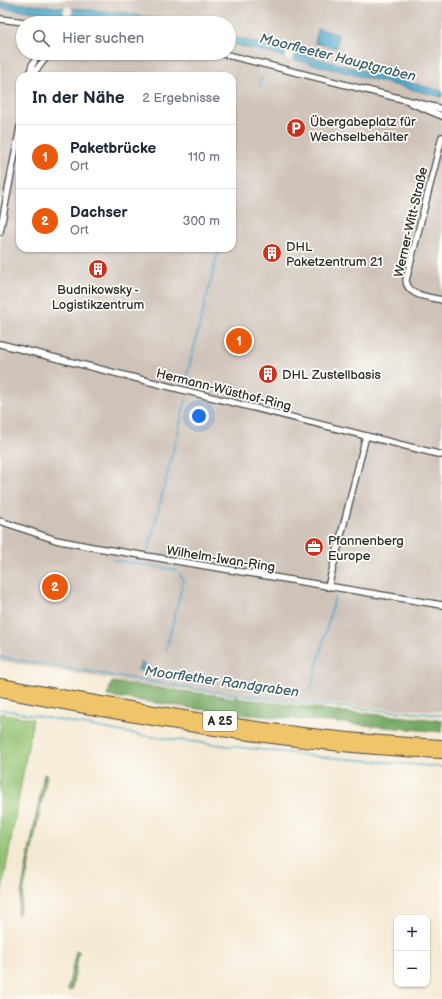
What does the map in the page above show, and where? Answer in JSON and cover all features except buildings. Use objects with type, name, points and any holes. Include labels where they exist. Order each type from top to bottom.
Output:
[{"type":"highway","name":"A 25","points":[[0,684],[127,707],[312,734],[442,745]]},
{"type":"highway","name":"A 25","points":[[0,692],[125,716],[312,743],[442,753]]},
{"type":"street","points":[[0,19],[16,21]]},
{"type":"street","points":[[236,57],[409,102],[442,109]]},
{"type":"street","points":[[31,72],[35,60]]},
{"type":"street","points":[[33,72],[44,60]]},
{"type":"street","points":[[409,102],[417,107],[442,116]]},
{"type":"street","name":"Werner-Witt-Straße","points":[[442,137],[406,277],[409,289],[415,293],[442,300]]},
{"type":"street","points":[[0,232],[16,148]]},
{"type":"street","name":"Hermann-Wüsthof-Ring","points":[[0,344],[442,455]]},
{"type":"street","points":[[328,587],[366,436]]},
{"type":"street","name":"Wilhelm-Iwan-Ring","points":[[0,521],[56,540],[150,558],[442,605]]},
{"type":"shaded area","points":[[0,0],[442,0],[442,711],[266,699],[131,683],[0,661]]},
{"type":"green space","points":[[112,682],[346,712],[442,720],[442,732],[227,713],[107,696]]},
{"type":"green space","points":[[0,713],[33,719],[0,901]]},
{"type":"green space","points":[[44,774],[47,775],[19,914],[17,914]]},
{"type":"green space","points":[[78,950],[79,952],[72,990],[69,991],[68,989],[76,951]]},
{"type":"water","points":[[0,2],[127,13],[141,16],[75,16],[0,8]]},
{"type":"water","points":[[318,29],[338,34],[337,48],[315,43]]},
{"type":"water","points":[[236,38],[442,91],[442,97],[236,45]]},
{"type":"water","points":[[141,662],[148,669],[148,671],[138,670]]},
{"type":"pier","points":[[68,6],[73,11],[68,16],[63,11]]},
{"type":"pier","points":[[287,49],[294,51],[292,61],[285,59]]},
{"type":"waterway","points":[[260,86],[261,78]]},
{"type":"waterway","points":[[185,383],[218,252]]},
{"type":"waterway","points":[[148,551],[186,400]]},
{"type":"waterway","points":[[113,560],[176,570]]},
{"type":"waterway","points":[[166,651],[183,581],[180,574]]},
{"type":"waterway","points":[[310,692],[335,597]]},
{"type":"waterway","name":"Moorflether Randgraben","points":[[0,657],[200,690],[308,704],[442,715]]},
{"type":"waterway","points":[[0,709],[145,736],[323,757],[442,767]]},
{"type":"place","name":"Übergabeplatz für Wechselbehälter","points":[[296,128]]},
{"type":"place","name":"DHL Paketzentrum 21","points":[[272,253]]},
{"type":"place","name":"Budnikowsky - Logistikzentrum","points":[[98,269]]},
{"type":"place","name":"Paketbrücke","points":[[239,341]]},
{"type":"place","name":"DHL Zustellbasis","points":[[268,374]]},
{"type":"place","name":"Pfannenberg Europe","points":[[314,547]]},
{"type":"place","name":"Dachser","points":[[55,587]]},
{"type":"water label","name":"Moorfleeter Hauptgraben","points":[[338,57]]}]
